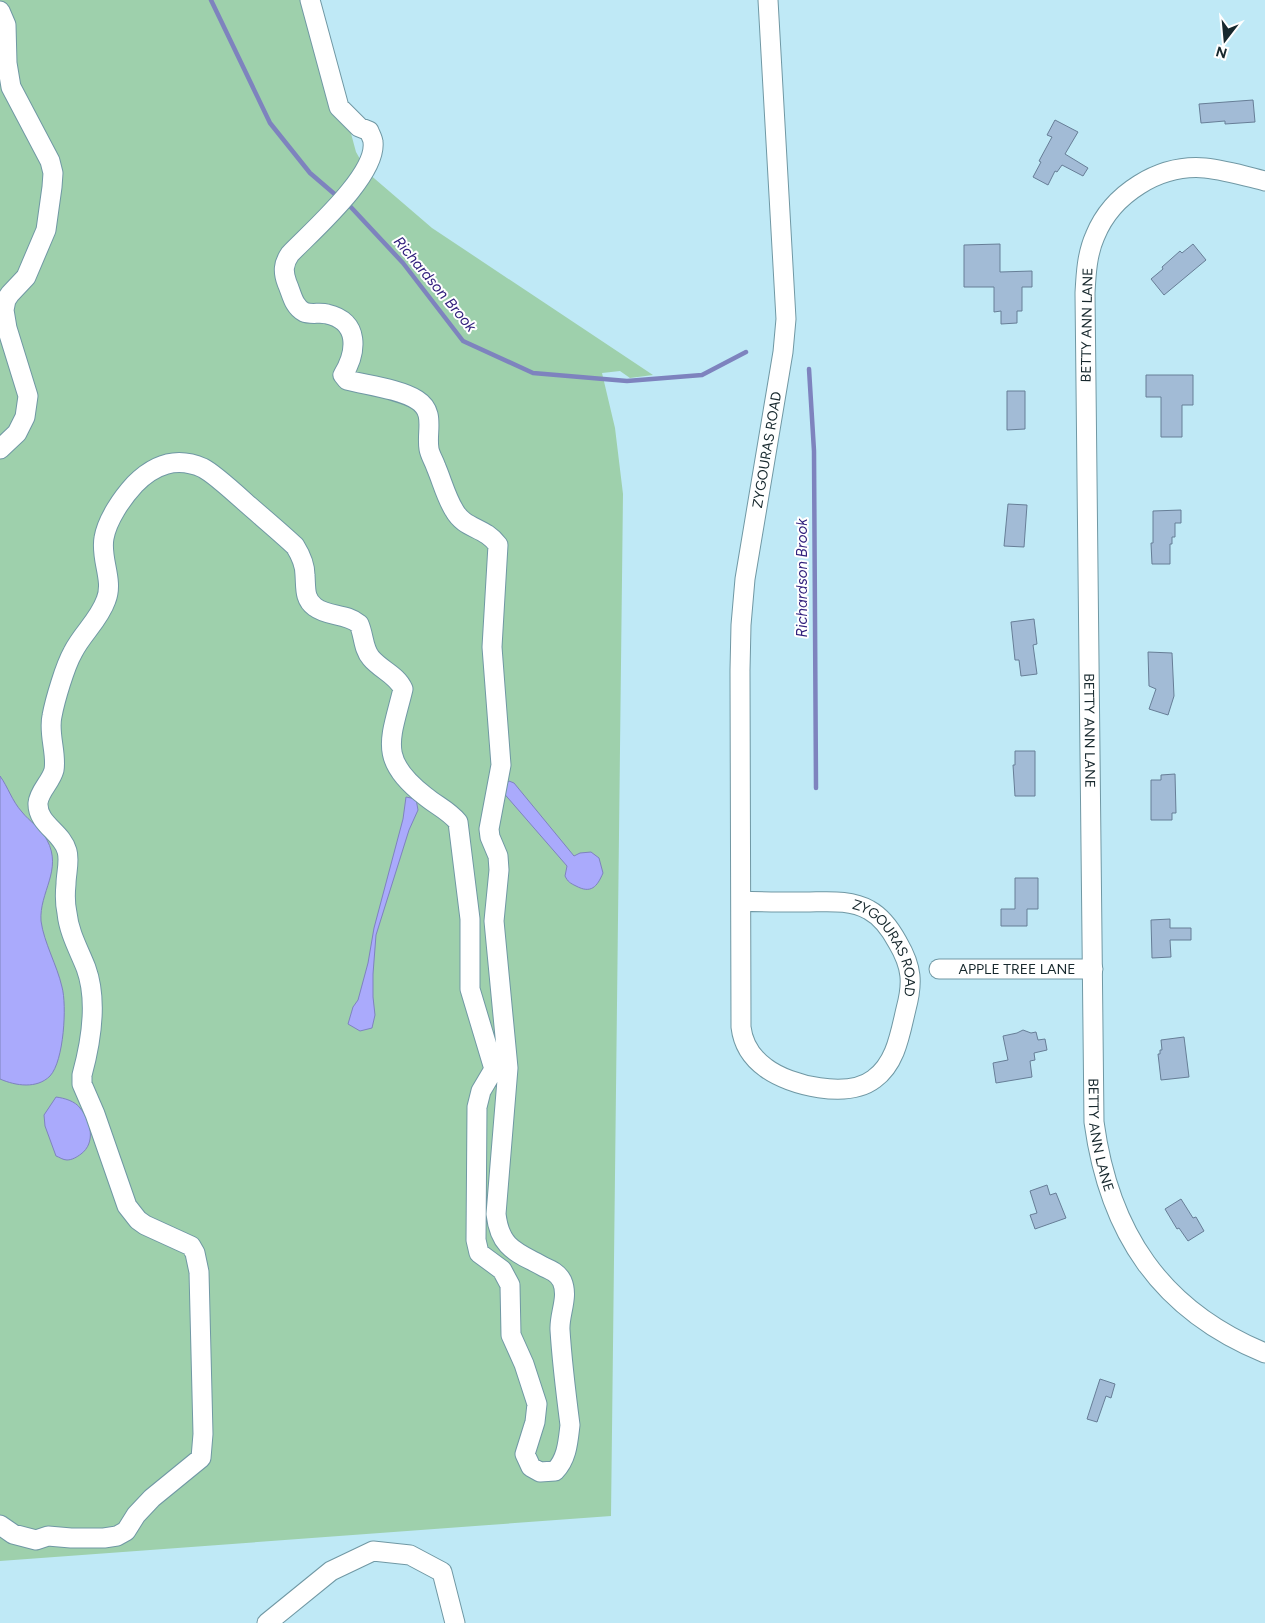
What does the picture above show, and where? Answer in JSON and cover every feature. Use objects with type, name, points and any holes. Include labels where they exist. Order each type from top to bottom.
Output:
[{"type":"street","points":[[1,1527],[13,1534],[36,1540],[48,1536],[104,1538],[117,1536],[126,1532],[136,1515],[152,1498],[201,1458],[203,1434],[200,1281],[195,1253],[191,1246],[145,1225],[138,1220],[127,1206],[95,1114],[82,1084],[92,1021],[92,997],[86,970],[70,930],[67,916],[65,887],[68,854],[61,838],[40,817],[38,801],[53,772],[54,763],[50,729],[68,663],[72,653],[102,612],[108,597],[109,588],[103,550],[104,538],[108,527],[120,504],[139,480],[149,471],[172,463],[188,464],[204,469],[233,492],[295,546],[300,554],[307,598],[316,609],[346,616],[359,624],[368,654],[400,682],[403,689],[392,731],[392,752],[395,764],[416,789],[443,810],[450,812],[458,822],[470,919],[470,989],[494,1069],[481,1091],[477,1107],[476,1240],[479,1253],[502,1270],[510,1285],[511,1335],[524,1364],[537,1404],[535,1422],[525,1454],[531,1467],[540,1472],[555,1471],[564,1459],[568,1440],[570,1425],[560,1329],[564,1299],[563,1284],[555,1272],[508,1246],[502,1239],[496,1214],[508,1068],[494,921],[499,870],[498,856],[490,838],[489,829],[501,765],[492,647],[498,545],[486,533],[467,525],[453,509],[429,449],[430,420],[428,411],[416,399],[393,391],[347,380],[343,375],[350,361],[352,348],[351,329],[344,320],[326,314],[305,313],[292,298],[285,277],[285,262],[290,254],[347,194],[368,166],[373,142],[369,131],[359,127],[339,107],[310,0]]},
{"type":"street","name":"ZYGOURAS ROAD","points":[[741,901],[852,904],[869,910],[885,923],[902,950],[907,963],[911,976],[910,995],[894,1054],[873,1080],[860,1086],[846,1089],[810,1085],[774,1073],[759,1062],[748,1050],[741,1027],[740,670],[743,602],[783,352],[786,319],[768,0]]},
{"type":"street","points":[[0,11],[6,25],[7,69],[11,87],[50,160],[53,173],[46,230],[26,277],[10,294],[6,300],[4,310],[7,328],[28,396],[25,417],[17,433],[0,449]]},
{"type":"street","name":"BETTY ANN LANE","points":[[1265,181],[1223,170],[1203,168],[1184,168],[1147,180],[1130,191],[1116,204],[1099,228],[1089,255],[1085,293],[1094,1122],[1101,1166],[1124,1227],[1143,1258],[1161,1281],[1176,1297],[1210,1325],[1265,1354]]},
{"type":"street","name":"APPLE TREE LANE","points":[[939,970],[1093,969]]},
{"type":"street","points":[[266,1623],[331,1570],[373,1551],[410,1555],[442,1572],[455,1623]]},
{"type":"green space","points":[[0,0],[315,0],[356,152],[368,173],[432,228],[653,375],[630,378],[620,371],[602,373],[615,428],[623,494],[611,1516],[0,1561]]},
{"type":"water","points":[[0,776],[19,808],[45,836],[53,861],[41,910],[41,921],[62,987],[64,1006],[63,1033],[55,1069],[45,1080],[33,1085],[19,1085],[0,1079]]},
{"type":"water","points":[[509,781],[514,783],[574,856],[580,853],[591,852],[599,858],[603,873],[593,888],[581,888],[567,880],[565,876],[567,866],[501,790]]},
{"type":"water","points":[[406,797],[416,799],[418,810],[409,830],[376,935],[373,974],[375,1015],[372,1028],[360,1031],[348,1024],[353,1007],[358,1000],[368,963],[374,928],[403,819]]},
{"type":"water","points":[[56,1097],[75,1103],[84,1113],[89,1125],[90,1138],[86,1149],[76,1157],[66,1160],[56,1156],[45,1126],[44,1115]]},
{"type":"building","points":[[1253,100],[1255,122],[1225,124],[1225,121],[1201,123],[1199,104]]},
{"type":"building","points":[[1055,120],[1078,132],[1065,154],[1088,168],[1083,176],[1062,165],[1057,172],[1055,171],[1048,185],[1033,177],[1052,137],[1047,135]]},
{"type":"building","points":[[1000,244],[1000,272],[1032,271],[1032,287],[1022,287],[1022,311],[1017,311],[1017,323],[1001,324],[1001,311],[994,312],[994,287],[964,287],[964,245]]},
{"type":"building","points":[[1193,244],[1206,260],[1164,295],[1151,279],[1180,251],[1182,253]]},
{"type":"building","points":[[1146,375],[1193,375],[1193,405],[1182,405],[1182,437],[1161,437],[1161,397],[1146,397]]},
{"type":"building","points":[[1007,391],[1025,391],[1025,429],[1007,430]]},
{"type":"building","points":[[1008,504],[1027,505],[1024,547],[1004,546]]},
{"type":"building","points":[[1181,510],[1181,523],[1175,523],[1175,537],[1172,537],[1172,544],[1170,544],[1170,564],[1152,564],[1153,511]]},
{"type":"building","points":[[1034,619],[1037,644],[1033,645],[1037,674],[1021,676],[1019,660],[1015,660],[1011,622]]},
{"type":"building","points":[[1148,652],[1172,653],[1174,696],[1168,715],[1149,709],[1156,689],[1149,686]]},
{"type":"building","points":[[1015,751],[1035,751],[1035,796],[1015,796],[1013,765],[1015,765]]},
{"type":"building","points":[[1175,774],[1176,813],[1172,813],[1172,820],[1151,820],[1151,780],[1161,780],[1161,775]]},
{"type":"building","points":[[1015,878],[1038,878],[1038,909],[1027,909],[1027,926],[1001,926],[1001,909],[1015,909]]},
{"type":"building","points":[[1170,919],[1170,928],[1191,928],[1191,940],[1170,940],[1171,957],[1152,958],[1151,920]]},
{"type":"building","points":[[1023,1030],[1031,1033],[1036,1032],[1038,1040],[1045,1039],[1047,1050],[1034,1053],[1035,1060],[1030,1061],[1032,1077],[996,1083],[993,1063],[1008,1060],[1003,1036]]},
{"type":"building","points":[[1184,1037],[1189,1077],[1161,1080],[1158,1054],[1162,1050],[1161,1040]]},
{"type":"building","points":[[1047,1185],[1050,1195],[1056,1193],[1066,1218],[1035,1229],[1030,1215],[1037,1213],[1030,1191]]},
{"type":"building","points":[[1181,1199],[1193,1218],[1196,1217],[1204,1231],[1188,1241],[1179,1228],[1177,1229],[1165,1209]]},
{"type":"building","points":[[1100,1379],[1115,1384],[1111,1398],[1106,1396],[1097,1422],[1087,1419]]},
{"type":"waterway","name":"Richardson Brook","points":[[211,0],[270,123],[310,173],[338,197]]},
{"type":"waterway","name":"Richardson Brook","points":[[348,204],[403,263],[463,341],[533,373],[627,381],[702,375],[746,352]]},
{"type":"waterway","name":"Richardson Brook","points":[[809,369],[814,451],[816,788]]}]
